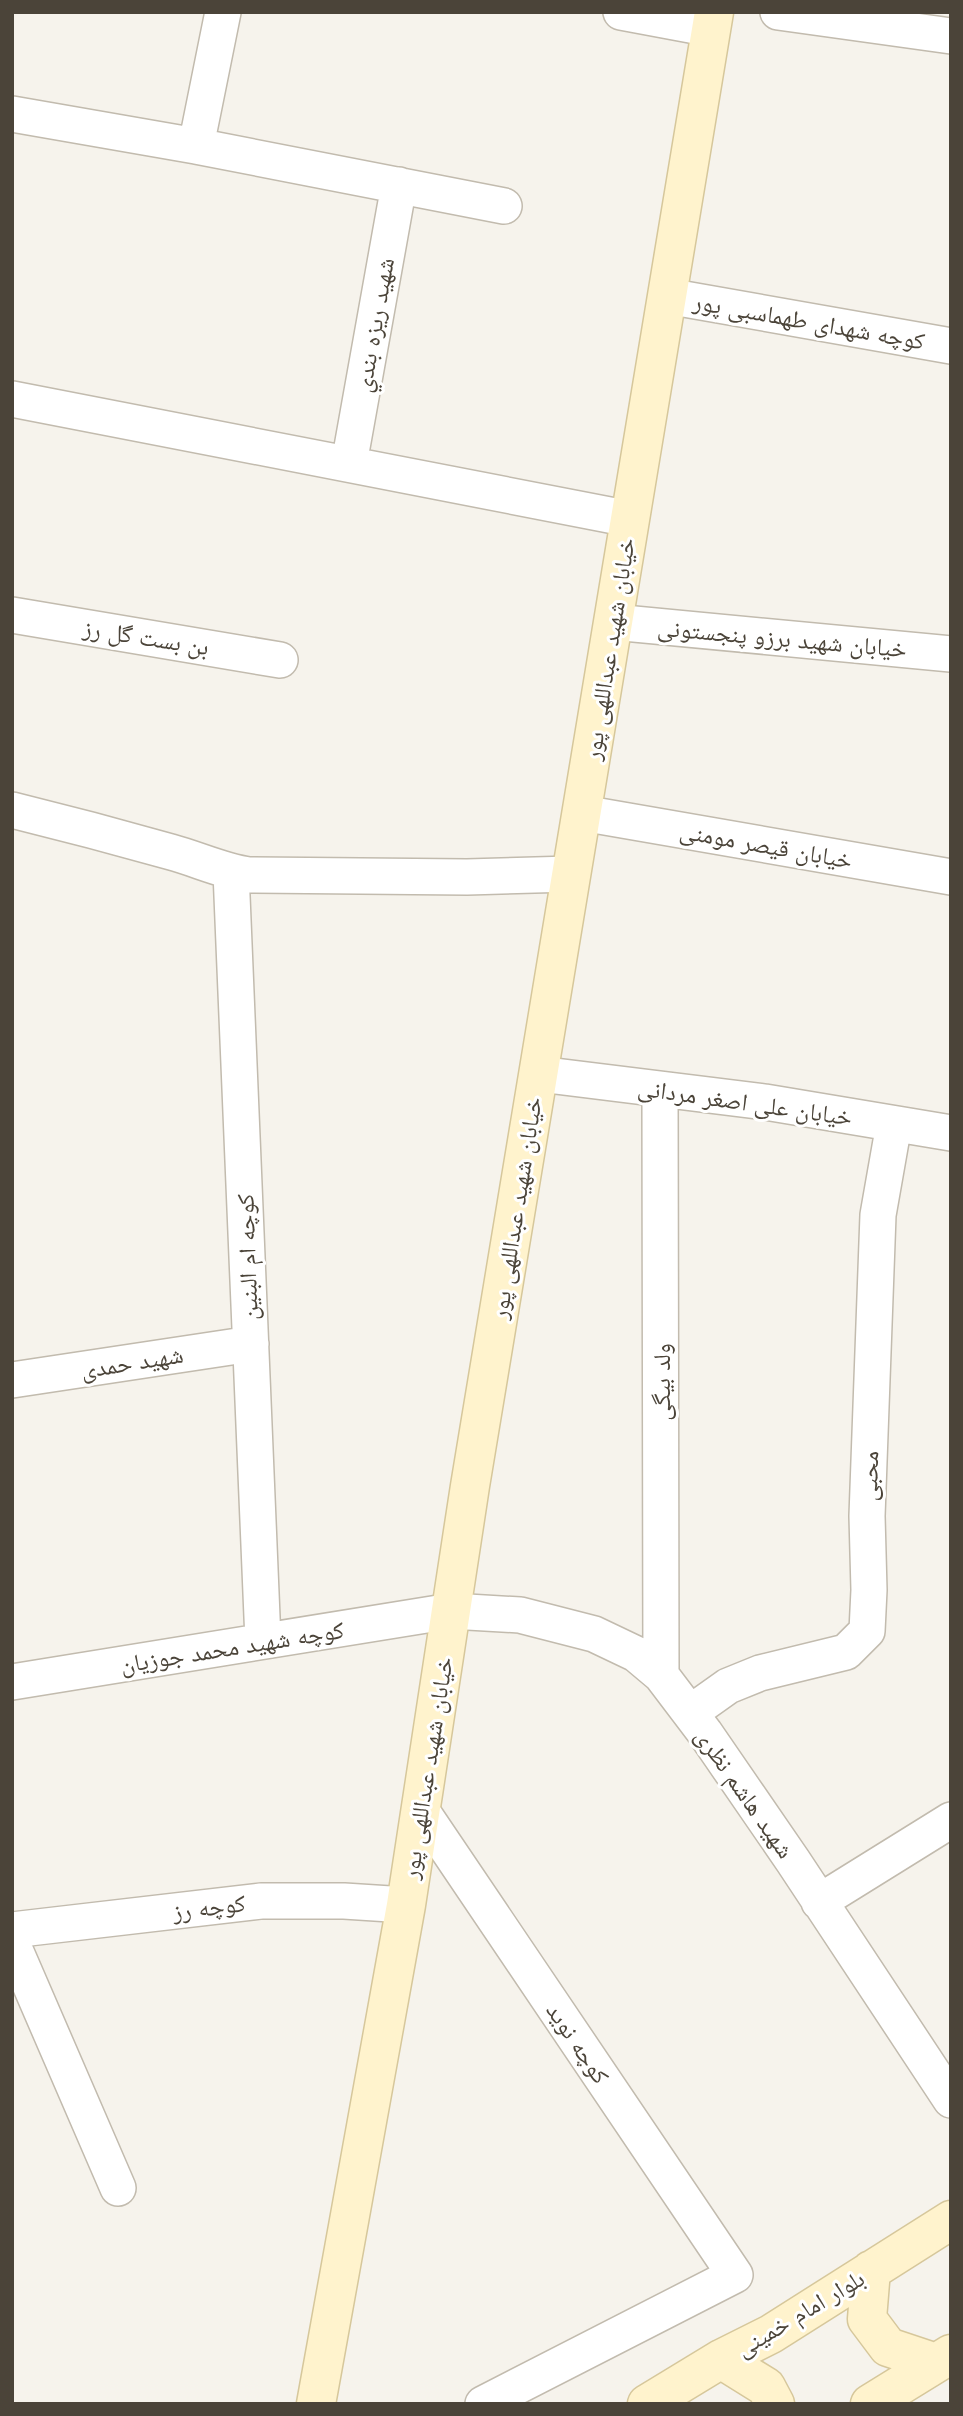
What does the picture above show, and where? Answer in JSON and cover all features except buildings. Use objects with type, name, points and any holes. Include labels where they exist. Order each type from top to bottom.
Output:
[{"type":"street","points":[[196,146],[223,12]]},
{"type":"street","points":[[621,12],[713,21]]},
{"type":"street","points":[[778,12],[951,36]]},
{"type":"street","name":"خیابان شهید عبداللهی پور","points":[[316,2404],[406,1905],[538,1074],[713,21]]},
{"type":"street","points":[[12,114],[196,146],[504,206]]},
{"type":"street","name":"شهيد ريزه بندي","points":[[349,464],[399,185]]},
{"type":"street","name":"کوچه شهدای طهماسبی پور","points":[[667,296],[951,346]]},
{"type":"street","points":[[12,399],[630,519]]},
{"type":"street","name":"بن بست گل رز","points":[[12,615],[279,660]]},
{"type":"street","name":"خیابان شهید برزو پنجستونی","points":[[613,622],[951,654]]},
{"type":"street","points":[[12,810],[249,875],[467,877],[571,874]]},
{"type":"street","name":"خیابان قیصر مومنی","points":[[582,813],[951,877]]},
{"type":"street","name":"کوچه ام البنین","points":[[231,872],[263,1641]]},
{"type":"street","name":"خیابان علی اصغر مردانی","points":[[538,1074],[765,1102],[951,1133]]},
{"type":"street","name":"ولد بیگی","points":[[660,1090],[661,1675]]},
{"type":"street","name":"محبی","points":[[690,1713],[728,1686],[761,1673],[846,1652],[867,1631],[867,1516],[878,1215],[894,1124]]},
{"type":"street","name":"شهید حمدی","points":[[12,1380],[251,1344]]},
{"type":"street","name":"کوچه شهید محمد جوزیان","points":[[12,1682],[451,1611]]},
{"type":"street","name":"شهید هاشم نظری","points":[[451,1611],[520,1615],[594,1634],[636,1654],[661,1675],[690,1713],[951,2100]]},
{"type":"street","name":"کوچه نوید","points":[[421,1810],[735,2275],[483,2404]]},
{"type":"street","points":[[818,1902],[951,1820]]},
{"type":"street","name":"کوچه رز","points":[[12,1930],[261,1901],[344,1901],[406,1905]]},
{"type":"street","points":[[12,1943],[118,2188]]},
{"type":"street","name":"بلوار امام خمینی","points":[[647,2404],[721,2359],[771,2334],[951,2220]]},
{"type":"street","points":[[871,2270],[867,2319],[888,2347],[944,2359]]},
{"type":"street","points":[[721,2359],[766,2387],[775,2404]]},
{"type":"street","points":[[881,2400],[944,2359]]}]
